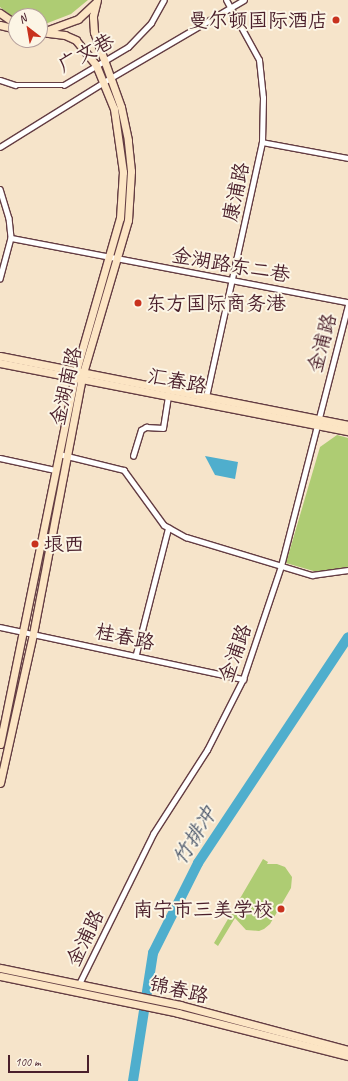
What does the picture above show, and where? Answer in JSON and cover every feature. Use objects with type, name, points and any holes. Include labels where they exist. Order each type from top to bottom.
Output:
[{"type":"main road","points":[[48,30],[59,28],[78,19],[97,0]]},
{"type":"main road","name":"金湖南路","points":[[97,0],[93,23],[96,42],[121,107],[131,172],[128,220],[112,258]]},
{"type":"main road","name":"金湖南路","points":[[0,744],[25,633],[55,470],[79,375],[112,258],[120,218],[123,172],[114,109],[104,82],[96,65],[76,40],[60,34],[48,33]]},
{"type":"main road","name":"汇春路","points":[[0,356],[168,395],[316,421],[348,425]]},
{"type":"main road","name":"汇春路","points":[[0,363],[206,397],[316,421],[348,431]]},
{"type":"main road","name":"金湖南路","points":[[0,784],[33,634],[67,456],[79,375]]},
{"type":"main road","name":"锦春路","points":[[0,968],[180,1005],[348,1050]]},
{"type":"main road","name":"锦春路","points":[[0,976],[178,1013],[348,1056]]},
{"type":"street","name":"广文巷","points":[[0,80],[14,85],[64,84],[128,47],[151,23],[164,0]]},
{"type":"street","name":"康浦路","points":[[206,397],[262,142],[263,98],[259,60],[226,0]]},
{"type":"street","points":[[0,147],[104,82],[244,0]]},
{"type":"street","points":[[262,142],[348,158]]},
{"type":"street","points":[[0,189],[10,218],[12,238],[0,279]]},
{"type":"street","name":"金湖路东二巷","points":[[12,238],[348,302]]},
{"type":"street","name":"金浦路","points":[[79,984],[153,834],[207,750],[243,679],[281,566],[316,421],[348,305]]},
{"type":"street","points":[[133,456],[141,430],[146,427],[163,428],[168,395]]},
{"type":"street","points":[[59,454],[124,470],[168,528],[186,537],[312,575],[348,570]]},
{"type":"street","points":[[0,458],[55,470]]},
{"type":"street","points":[[136,654],[168,528]]},
{"type":"street","name":"桂春路","points":[[0,627],[136,654],[243,679]]},
{"type":"street","points":[[0,707],[8,709]]},
{"type":"green space","points":[[0,0],[88,0],[71,14],[48,23],[48,8],[8,8],[8,13],[0,7]]},
{"type":"green space","points":[[337,435],[348,438],[348,567],[317,572],[286,563],[320,447]]},
{"type":"green space","points":[[263,859],[268,862],[267,864],[277,864],[285,867],[292,877],[291,888],[270,924],[264,929],[259,931],[246,930],[235,918],[218,946],[214,943]]},
{"type":"water","points":[[205,456],[238,462],[235,479],[215,475]]},
{"type":"waterway","name":"竹排冲","points":[[133,1081],[153,953],[198,863],[348,637]]},
{"type":"place","name":"曼尔顿国际酒店","points":[[336,20]]},
{"type":"place","name":"东方国际商务港","points":[[138,303]]},
{"type":"place","name":"埌西","points":[[35,544]]},
{"type":"place","name":"南宁市三美学校","points":[[281,909]]}]
